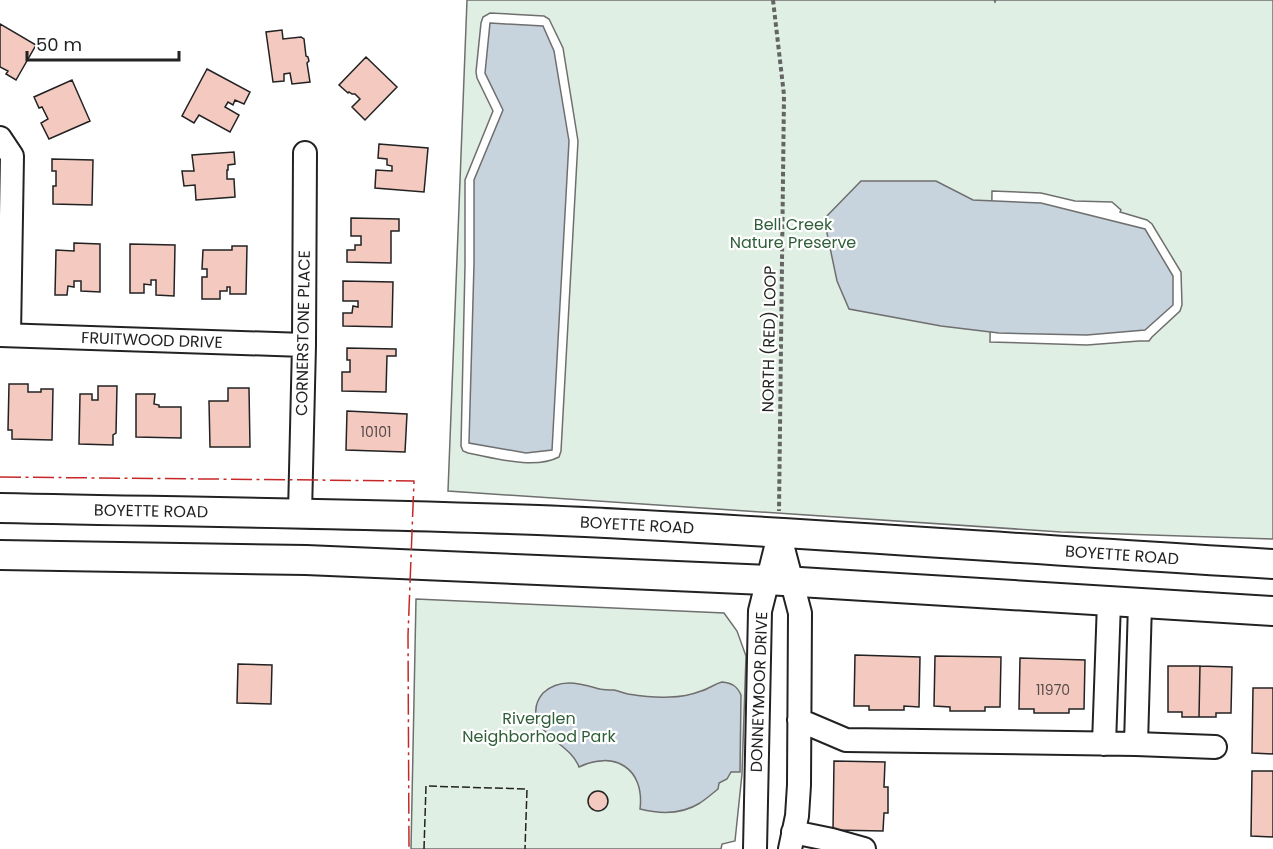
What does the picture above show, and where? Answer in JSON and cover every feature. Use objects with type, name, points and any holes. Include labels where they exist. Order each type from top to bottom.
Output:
[{"type":"main road","name":"BOYETTE ROAD","points":[[0,508],[300,513],[529,520],[779,532],[1273,564]]},
{"type":"main road","points":[[0,555],[306,560],[780,581],[1273,611]]},
{"type":"street","points":[[0,138],[12,156],[4,335]]},
{"type":"street","name":"CORNERSTONE PLACE","points":[[300,513],[305,153]]},
{"type":"street","name":"FRUITWOOD DRIVE","points":[[4,335],[304,345]]},
{"type":"street","name":"DONNEYMOOR DRIVE","points":[[779,532],[780,581],[800,613],[799,785],[792,841]]},
{"type":"street","name":"DONNEYMOOR DRIVE","points":[[755,849],[760,611],[780,581]]},
{"type":"street","points":[[1104,744],[1109,602]]},
{"type":"street","points":[[1136,744],[1140,603]]},
{"type":"street","points":[[799,720],[846,740],[1215,747]]},
{"type":"street","points":[[792,841],[832,840],[864,849]]},
{"type":"path","name":"NORTH (RED) LOOP","points":[[773,0],[784,95],[780,498]]},
{"type":"green space","name":"Bell Creek Nature Preserve","points":[[467,0],[994,0],[995,2],[996,0],[1273,0],[1273,539],[1061,532],[448,491]],"holes":[[[490,13],[544,16],[549,19],[563,48],[578,141],[561,451],[559,457],[538,463],[514,462],[468,453],[463,451],[461,446],[465,180],[493,111],[476,72],[481,23],[483,17]],[[992,191],[1041,193],[1075,201],[1112,202],[1121,210],[1120,212],[1147,220],[1152,224],[1181,272],[1182,305],[1180,311],[1149,341],[1087,345],[990,342]]]},
{"type":"green space","name":"Riverglen Neighborhood Park","points":[[416,599],[724,613],[737,631],[746,656],[742,774],[735,841],[722,844],[721,849],[411,849]]},
{"type":"shaded area","points":[[490,23],[543,26],[554,51],[569,141],[552,450],[526,453],[469,443],[474,180],[503,110],[485,73]]},
{"type":"shaded area","points":[[861,181],[936,181],[973,200],[1041,203],[1145,229],[1173,276],[1173,305],[1145,330],[1087,335],[999,333],[941,326],[849,309],[837,281],[824,219]]},
{"type":"shaded area","points":[[722,682],[734,686],[741,695],[740,772],[731,772],[727,779],[719,783],[718,789],[685,810],[655,812],[640,809],[638,783],[632,773],[615,762],[592,762],[579,767],[575,759],[543,729],[536,714],[537,703],[543,693],[564,683],[628,694],[664,697],[693,694]]},
{"type":"building","points":[[0,24],[36,45],[16,80],[6,74],[8,71],[0,67]]},
{"type":"building","points":[[282,30],[283,39],[301,37],[304,39],[306,56],[309,61],[307,63],[310,82],[292,84],[290,73],[284,74],[284,81],[273,82],[266,32]]},
{"type":"building","points":[[366,57],[397,87],[365,120],[352,107],[360,99],[339,85]]},
{"type":"building","points":[[207,69],[250,92],[244,104],[235,100],[233,105],[228,102],[225,107],[239,115],[230,132],[199,115],[194,123],[182,116]]},
{"type":"building","points":[[72,80],[90,121],[49,139],[41,123],[48,119],[34,97]]},
{"type":"building","points":[[379,144],[428,148],[424,192],[375,188],[376,170],[392,171],[392,166],[387,165],[387,159],[378,158]]},
{"type":"building","points":[[234,152],[235,164],[228,165],[227,179],[234,179],[235,197],[196,200],[195,185],[184,186],[182,171],[194,171],[192,155]]},
{"type":"building","points":[[52,159],[93,160],[92,205],[53,204],[56,171],[52,171]]},
{"type":"building","points":[[351,218],[399,219],[399,231],[391,231],[391,263],[347,262],[347,250],[355,250],[355,245],[361,245],[361,236],[351,236]]},
{"type":"building","points":[[74,243],[100,244],[100,292],[81,291],[81,281],[74,281],[74,287],[68,286],[67,295],[55,295],[56,250],[74,251]]},
{"type":"building","points":[[130,244],[175,245],[174,296],[156,295],[156,280],[151,280],[151,285],[144,284],[144,293],[130,293]]},
{"type":"building","points":[[232,246],[247,246],[246,294],[230,294],[230,287],[227,287],[227,291],[220,291],[220,299],[202,299],[202,277],[207,277],[207,269],[202,269],[203,250],[232,250]]},
{"type":"building","points":[[343,281],[393,282],[392,327],[343,326],[343,313],[352,313],[353,306],[358,307],[358,301],[343,301]]},
{"type":"building","points":[[347,348],[396,349],[396,356],[387,356],[386,392],[342,391],[342,372],[350,372]]},
{"type":"building","points":[[9,384],[28,384],[28,392],[53,389],[52,440],[12,439],[12,430],[8,430]]},
{"type":"building","points":[[98,386],[117,386],[116,433],[113,435],[113,445],[79,444],[80,394],[92,394],[92,400],[98,400]]},
{"type":"building","points":[[228,388],[249,388],[250,447],[210,447],[209,401],[228,401]]},
{"type":"building","points":[[136,394],[155,394],[154,404],[159,407],[181,407],[181,438],[136,437]]},
{"type":"building","points":[[347,411],[407,414],[405,452],[346,450]]},
{"type":"building","points":[[855,655],[920,657],[919,707],[904,706],[904,710],[869,710],[869,706],[854,706]]},
{"type":"building","points":[[935,656],[1001,657],[1000,707],[985,707],[985,711],[950,711],[950,707],[934,706]]},
{"type":"building","points":[[1020,658],[1085,660],[1084,709],[1069,709],[1069,713],[1034,713],[1034,709],[1019,709]]},
{"type":"building","points":[[238,664],[272,665],[271,704],[237,703]]},
{"type":"building","points":[[1168,666],[1200,666],[1199,717],[1182,717],[1182,712],[1168,712]]},
{"type":"building","points":[[1200,666],[1232,667],[1231,713],[1216,713],[1216,717],[1199,717]]},
{"type":"building","points":[[1253,688],[1273,688],[1273,754],[1252,753]]},
{"type":"building","points":[[834,761],[885,762],[884,787],[888,787],[888,813],[884,813],[883,831],[833,830]]},
{"type":"building","points":[[1252,771],[1273,771],[1273,837],[1251,836]]},
{"type":"building","points":[[598,791],[605,794],[608,801],[605,808],[598,811],[591,808],[588,801],[591,794]]},
{"type":"fence","points":[[424,849],[426,786],[527,789],[525,849]]},
{"type":"power","points":[[0,477],[414,481],[408,635],[409,849]]}]
